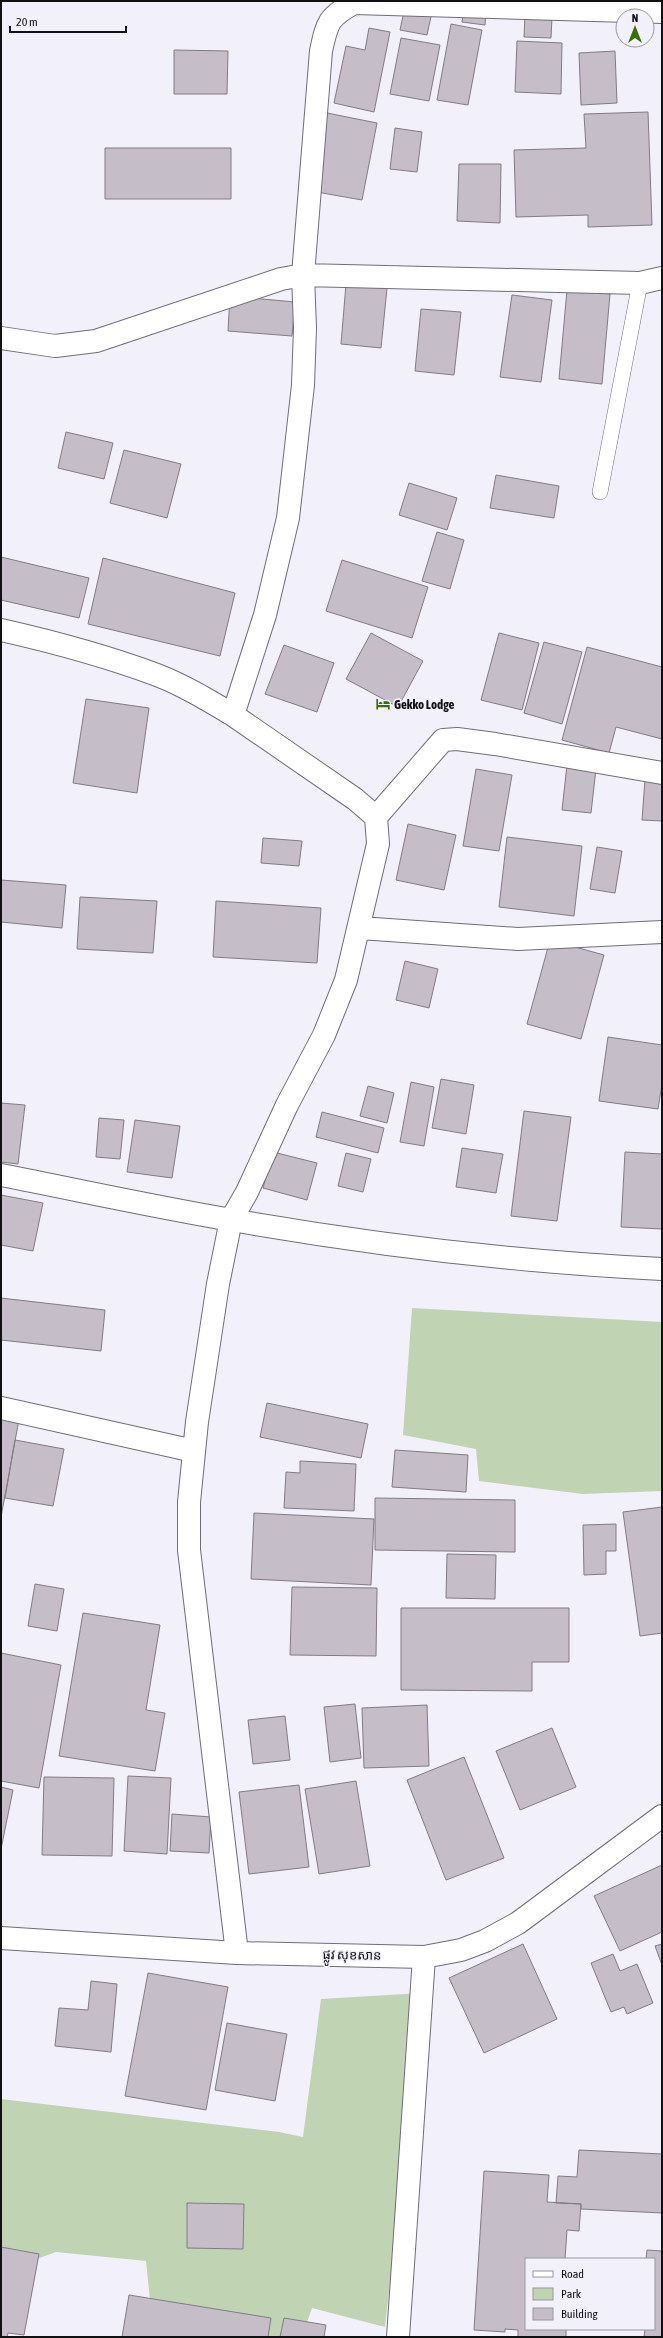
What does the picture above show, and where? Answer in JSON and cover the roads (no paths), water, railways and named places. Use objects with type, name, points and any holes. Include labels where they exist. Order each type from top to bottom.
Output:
[{"type":"street","points":[[233,715],[265,615],[288,518],[303,385],[306,328],[303,275],[321,51],[326,26],[337,12],[354,2],[662,12]]},
{"type":"street","points":[[1,338],[55,346],[96,341],[281,279],[303,275],[640,283],[662,278]]},
{"type":"street","points":[[1,630],[67,645],[157,676],[196,694],[233,715],[355,799],[376,817]]},
{"type":"street","points":[[237,1953],[189,1550],[189,1502],[194,1451],[218,1284],[231,1220],[247,1192],[287,1105],[324,1035],[346,980],[360,928],[378,844],[376,817],[439,742],[447,739],[495,744],[662,773]]},
{"type":"street","points":[[360,928],[518,938],[662,932]]},
{"type":"street","points":[[1,1175],[231,1220],[394,1245],[592,1266],[662,1269]]},
{"type":"street","points":[[1,1408],[194,1451]]},
{"type":"street","name":"ផ្លូវ សុខសាន","points":[[1,1938],[237,1953],[424,1957],[461,1950],[485,1941],[518,1923],[662,1816]]},
{"type":"street","points":[[398,2337],[424,1957]]},
{"type":"lane","points":[[600,492],[640,283]]},
{"type":"place","name":"Gekko Lodge","points":[[383,704]]}]
